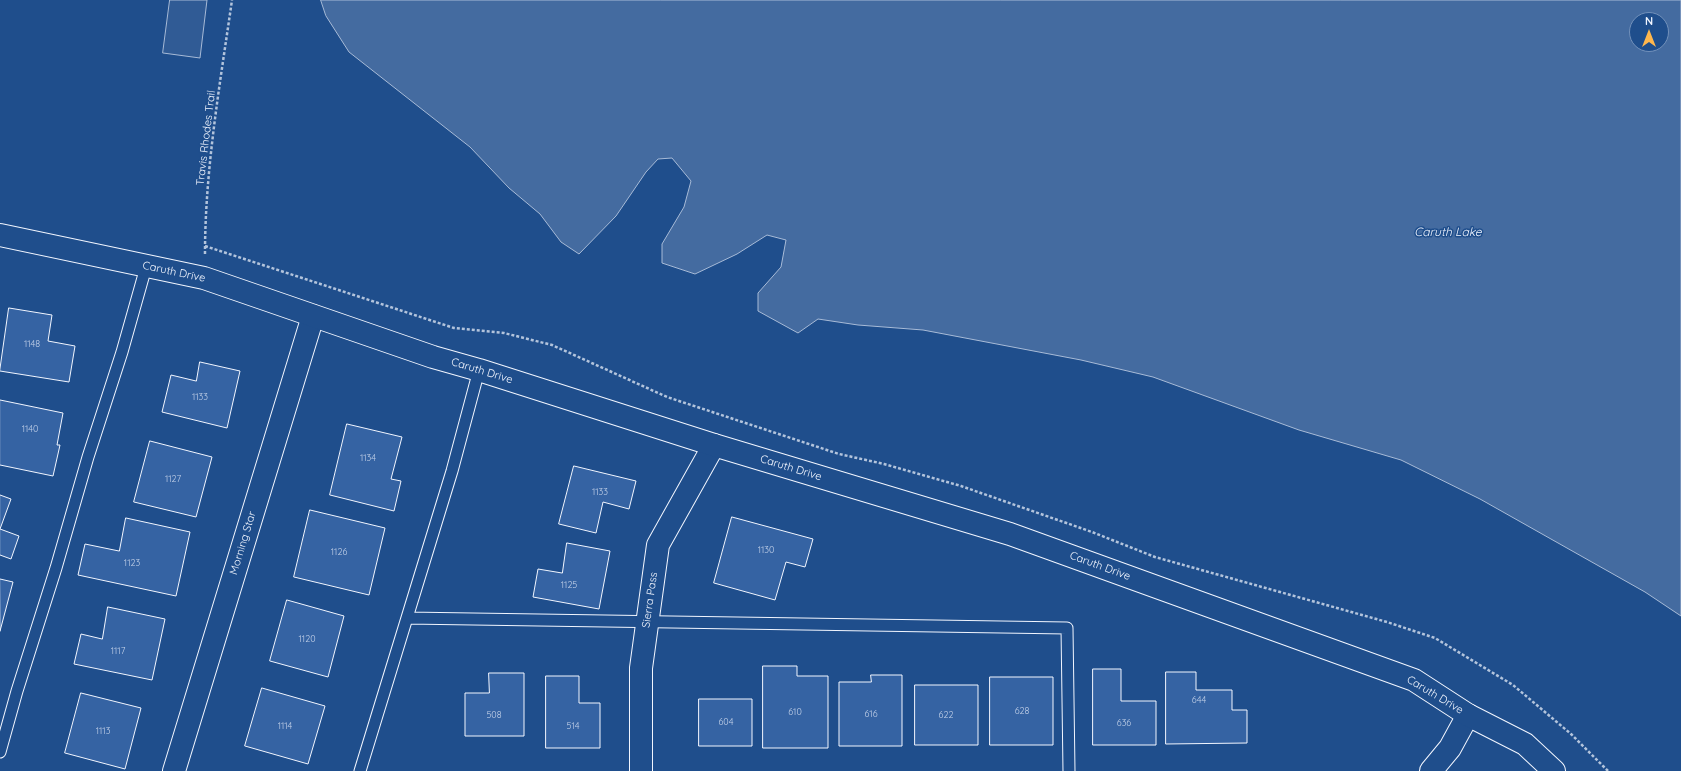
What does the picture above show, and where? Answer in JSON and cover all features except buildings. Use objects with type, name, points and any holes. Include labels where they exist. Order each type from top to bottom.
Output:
[{"type":"street","name":"Caruth Drive","points":[[0,235],[204,278],[433,357],[479,370],[714,445],[1010,534],[1414,680],[1468,715],[1525,744],[1554,771]]},
{"type":"street","name":"Morning Star","points":[[174,771],[207,657],[313,316]]},
{"type":"street","name":"Sierra Pass","points":[[641,771],[641,668],[658,545],[714,445]]},
{"type":"street","points":[[1431,771],[1450,748],[1468,715]]},
{"type":"lane","points":[[0,752],[88,457],[122,352],[146,267]]},
{"type":"lane","points":[[360,771],[452,471],[479,370]]},
{"type":"lane","points":[[407,618],[1067,628],[1069,771]]},
{"type":"path","name":"Travis Rhodes Trail","points":[[204,278],[205,228],[212,146],[232,0]]},
{"type":"shaded area","points":[[170,0],[207,0],[200,58],[163,53]]},
{"type":"water","name":"Caruth Lake","points":[[321,0],[1681,0],[1681,616],[1645,592],[1480,499],[1401,460],[1299,430],[1153,377],[1081,360],[923,330],[858,325],[818,319],[798,333],[758,311],[758,293],[781,267],[786,240],[767,235],[737,254],[695,274],[662,263],[662,244],[684,207],[691,181],[672,158],[658,159],[646,172],[616,216],[579,254],[561,242],[540,214],[509,188],[470,147],[349,52],[326,16]]}]
